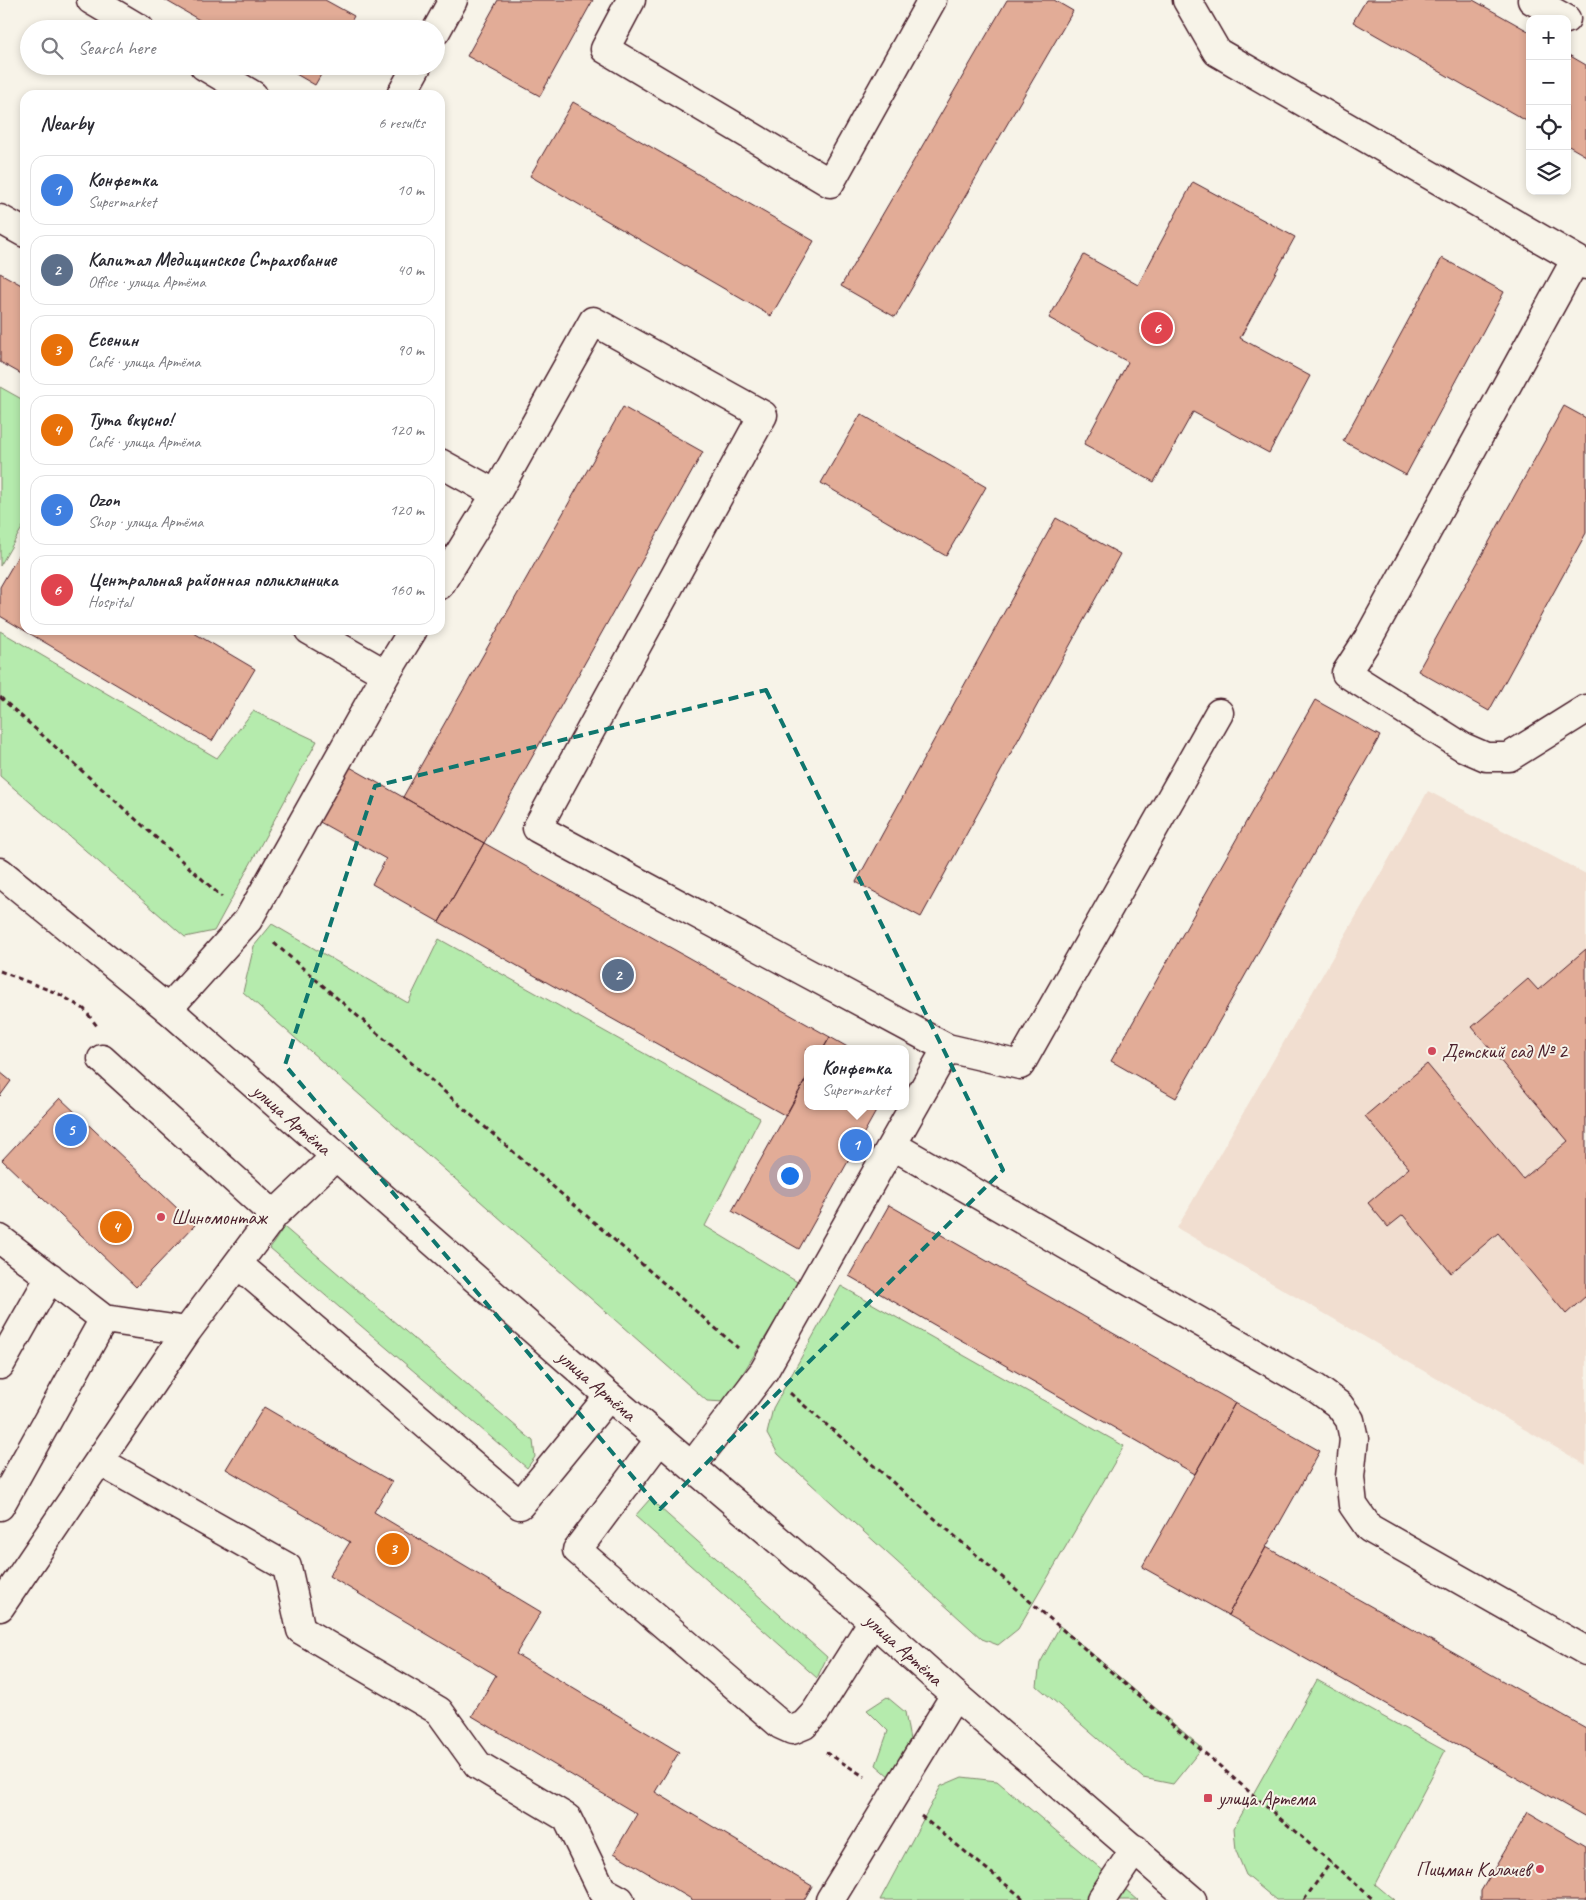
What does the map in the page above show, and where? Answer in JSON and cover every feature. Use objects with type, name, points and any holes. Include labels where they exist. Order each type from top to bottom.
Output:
[{"type":"main road","points":[[91,0],[125,20]]},
{"type":"main road","points":[[442,20],[453,0]]},
{"type":"main road","points":[[632,0],[605,48],[830,183],[932,0]]},
{"type":"main road","points":[[1187,0],[1217,52],[1581,262],[1368,639],[1346,673],[1463,748],[1486,757],[1509,757],[1586,709]]},
{"type":"main road","points":[[1532,0],[1560,15]]},
{"type":"main road","points":[[1571,21],[1586,30]]},
{"type":"main road","points":[[219,75],[245,90]]},
{"type":"main road","points":[[404,90],[412,75]]},
{"type":"main road","points":[[0,219],[20,230]]},
{"type":"main road","points":[[445,578],[496,494],[593,320],[763,415],[538,828],[947,1048],[1020,1065],[1219,714]]},
{"type":"main road","points":[[445,466],[496,494]]},
{"type":"main road","points":[[318,635],[386,674]]},
{"type":"main road","points":[[168,1009],[248,920],[386,674],[410,635]]},
{"type":"main road","name":"улица Артёма","points":[[0,872],[168,1009],[609,1396],[873,1621],[955,1695],[1192,1900]]},
{"type":"main road","points":[[692,1466],[764,1370],[947,1048]]},
{"type":"main road","points":[[102,1059],[274,1215]]},
{"type":"main road","points":[[892,1145],[1317,1389],[1339,1405],[1350,1420],[1354,1439],[1350,1477],[1353,1505],[1369,1528],[1586,1651]]},
{"type":"main road","points":[[0,1607],[187,1331],[274,1215],[335,1157]]},
{"type":"main road","points":[[0,1239],[104,1319],[187,1331]]},
{"type":"main road","points":[[238,1264],[520,1505],[609,1396]]},
{"type":"main road","points":[[0,1365],[50,1277]]},
{"type":"main road","points":[[0,1506],[104,1319]]},
{"type":"main road","points":[[660,1439],[577,1550],[781,1725],[792,1730],[804,1725],[815,1713],[873,1621]]},
{"type":"main road","points":[[99,1461],[287,1567],[300,1630],[439,1711],[478,1765],[567,1818],[602,1890],[620,1900]]},
{"type":"main road","points":[[830,1900],[955,1695]]},
{"type":"main road","points":[[1101,1900],[1135,1849]]},
{"type":"path","points":[[0,697],[248,920],[1374,1900]]},
{"type":"path","points":[[0,971],[60,994],[84,1009],[103,1034],[102,1059]]},
{"type":"path","points":[[1304,1900],[1331,1862]]},
{"type":"highlighted area","points":[[766,690],[1003,1170],[660,1509],[285,1065],[375,786]]},
{"type":"shaded area","name":"Детский сад № 2","points":[[1428,791],[1586,874],[1586,1465],[1177,1228]]},
{"type":"green space","points":[[0,387],[20,398],[20,532],[0,566]]},
{"type":"green space","points":[[0,631],[217,758],[253,711],[317,741],[214,931],[185,937],[0,776]]},
{"type":"green space","points":[[272,924],[408,1003],[439,939],[760,1118],[705,1226],[799,1283],[725,1402],[707,1401],[243,992],[254,946]]},
{"type":"green space","points":[[284,1227],[533,1441],[535,1457],[527,1468],[270,1248]]},
{"type":"green space","points":[[841,1286],[1124,1446],[1018,1629],[998,1645],[982,1639],[778,1454],[767,1434],[773,1408]]},
{"type":"green space","points":[[650,1499],[827,1657],[817,1678],[635,1516]]},
{"type":"green space","points":[[1060,1626],[1202,1748],[1173,1784],[1143,1778],[1037,1686],[1040,1663]]},
{"type":"green space","points":[[1317,1680],[1445,1751],[1375,1884],[1394,1900],[1276,1900],[1246,1875],[1236,1851],[1234,1828]]},
{"type":"green space","points":[[887,1697],[905,1712],[910,1740],[897,1783],[876,1765],[888,1731],[867,1710]]},
{"type":"green space","points":[[962,1777],[997,1781],[1138,1900],[880,1900],[941,1786]]},
{"type":"building","points":[[165,0],[325,0],[354,16],[352,20],[199,20]]},
{"type":"building","points":[[498,0],[593,0],[540,96],[467,56]]},
{"type":"building","points":[[1007,0],[1054,0],[1073,11],[895,317],[841,286]]},
{"type":"building","points":[[1366,0],[1473,0],[1526,30],[1526,121],[1353,22]]},
{"type":"building","points":[[1571,56],[1586,65],[1586,156],[1571,147]]},
{"type":"building","points":[[298,75],[321,75],[315,85]]},
{"type":"building","points":[[573,102],[814,241],[771,316],[530,176]]},
{"type":"building","points":[[1193,182],[1295,237],[1240,338],[1310,376],[1269,453],[1193,412],[1154,482],[1084,444],[1128,362],[1049,318],[1084,255],[1138,285]]},
{"type":"building","points":[[1442,258],[1504,292],[1406,475],[1343,441]]},
{"type":"building","points":[[0,273],[20,284],[20,373],[0,362]]},
{"type":"building","points":[[1564,406],[1586,418],[1586,533],[1489,711],[1418,671]]},
{"type":"building","points":[[623,407],[703,452],[484,843],[403,797]]},
{"type":"building","points":[[861,414],[986,487],[946,556],[821,483]]},
{"type":"building","points":[[1056,518],[1120,554],[921,917],[856,882]]},
{"type":"building","points":[[20,553],[20,628],[0,616],[0,587]]},
{"type":"building","points":[[32,635],[197,635],[255,669],[212,741]]},
{"type":"building","points":[[1315,700],[1380,736],[1176,1098],[1111,1061]]},
{"type":"building","points":[[348,766],[484,843],[439,922],[372,884],[386,859],[318,821]]},
{"type":"building","points":[[484,843],[830,1037],[825,1045],[804,1045],[804,1083],[786,1116],[439,922]]},
{"type":"building","points":[[1586,949],[1586,1296],[1566,1314],[1498,1233],[1451,1273],[1403,1215],[1388,1227],[1368,1203],[1409,1168],[1365,1116],[1427,1064],[1523,1179],[1568,1141],[1472,1027],[1528,979],[1538,990]]},
{"type":"building","points":[[830,1037],[844,1045],[825,1045]]},
{"type":"building","points":[[0,1072],[11,1081],[0,1096]]},
{"type":"building","points":[[804,1082],[804,1110],[877,1110],[799,1249],[732,1211]]},
{"type":"building","points":[[60,1098],[195,1225],[136,1287],[2,1160]]},
{"type":"building","points":[[889,1205],[1235,1403],[1195,1474],[849,1276]]},
{"type":"building","points":[[1235,1403],[1320,1451],[1228,1615],[1142,1567]]},
{"type":"building","points":[[264,1407],[392,1482],[374,1512],[541,1612],[516,1654],[679,1752],[655,1792],[812,1886],[804,1900],[693,1900],[614,1853],[637,1814],[472,1716],[496,1675],[329,1576],[350,1542],[226,1469]]},
{"type":"building","points":[[1266,1547],[1586,1728],[1586,1817],[1228,1615]]},
{"type":"building","name":"Пицман Калачев","points":[[1528,1812],[1586,1846],[1586,1900],[1481,1900],[1481,1891]]},
{"type":"place","name":"Центральная районная поликлиника","points":[[1157,328]]},
{"type":"place","name":"Капитал Медицинское Страхование","points":[[618,975]]},
{"type":"place","name":"Детский сад № 2","points":[[1432,1051]]},
{"type":"place","name":"Ozon","points":[[71,1130]]},
{"type":"place","name":"Конфетка","points":[[856,1145]]},
{"type":"place","name":"Шиномонтаж","points":[[161,1217]]},
{"type":"place","name":"Тута вкусно!","points":[[116,1227]]},
{"type":"place","name":"Есенин","points":[[393,1549]]},
{"type":"place","name":"улица Артема","points":[[1208,1798]]},
{"type":"place","name":"Пицман Калачев","points":[[1540,1869]]}]
